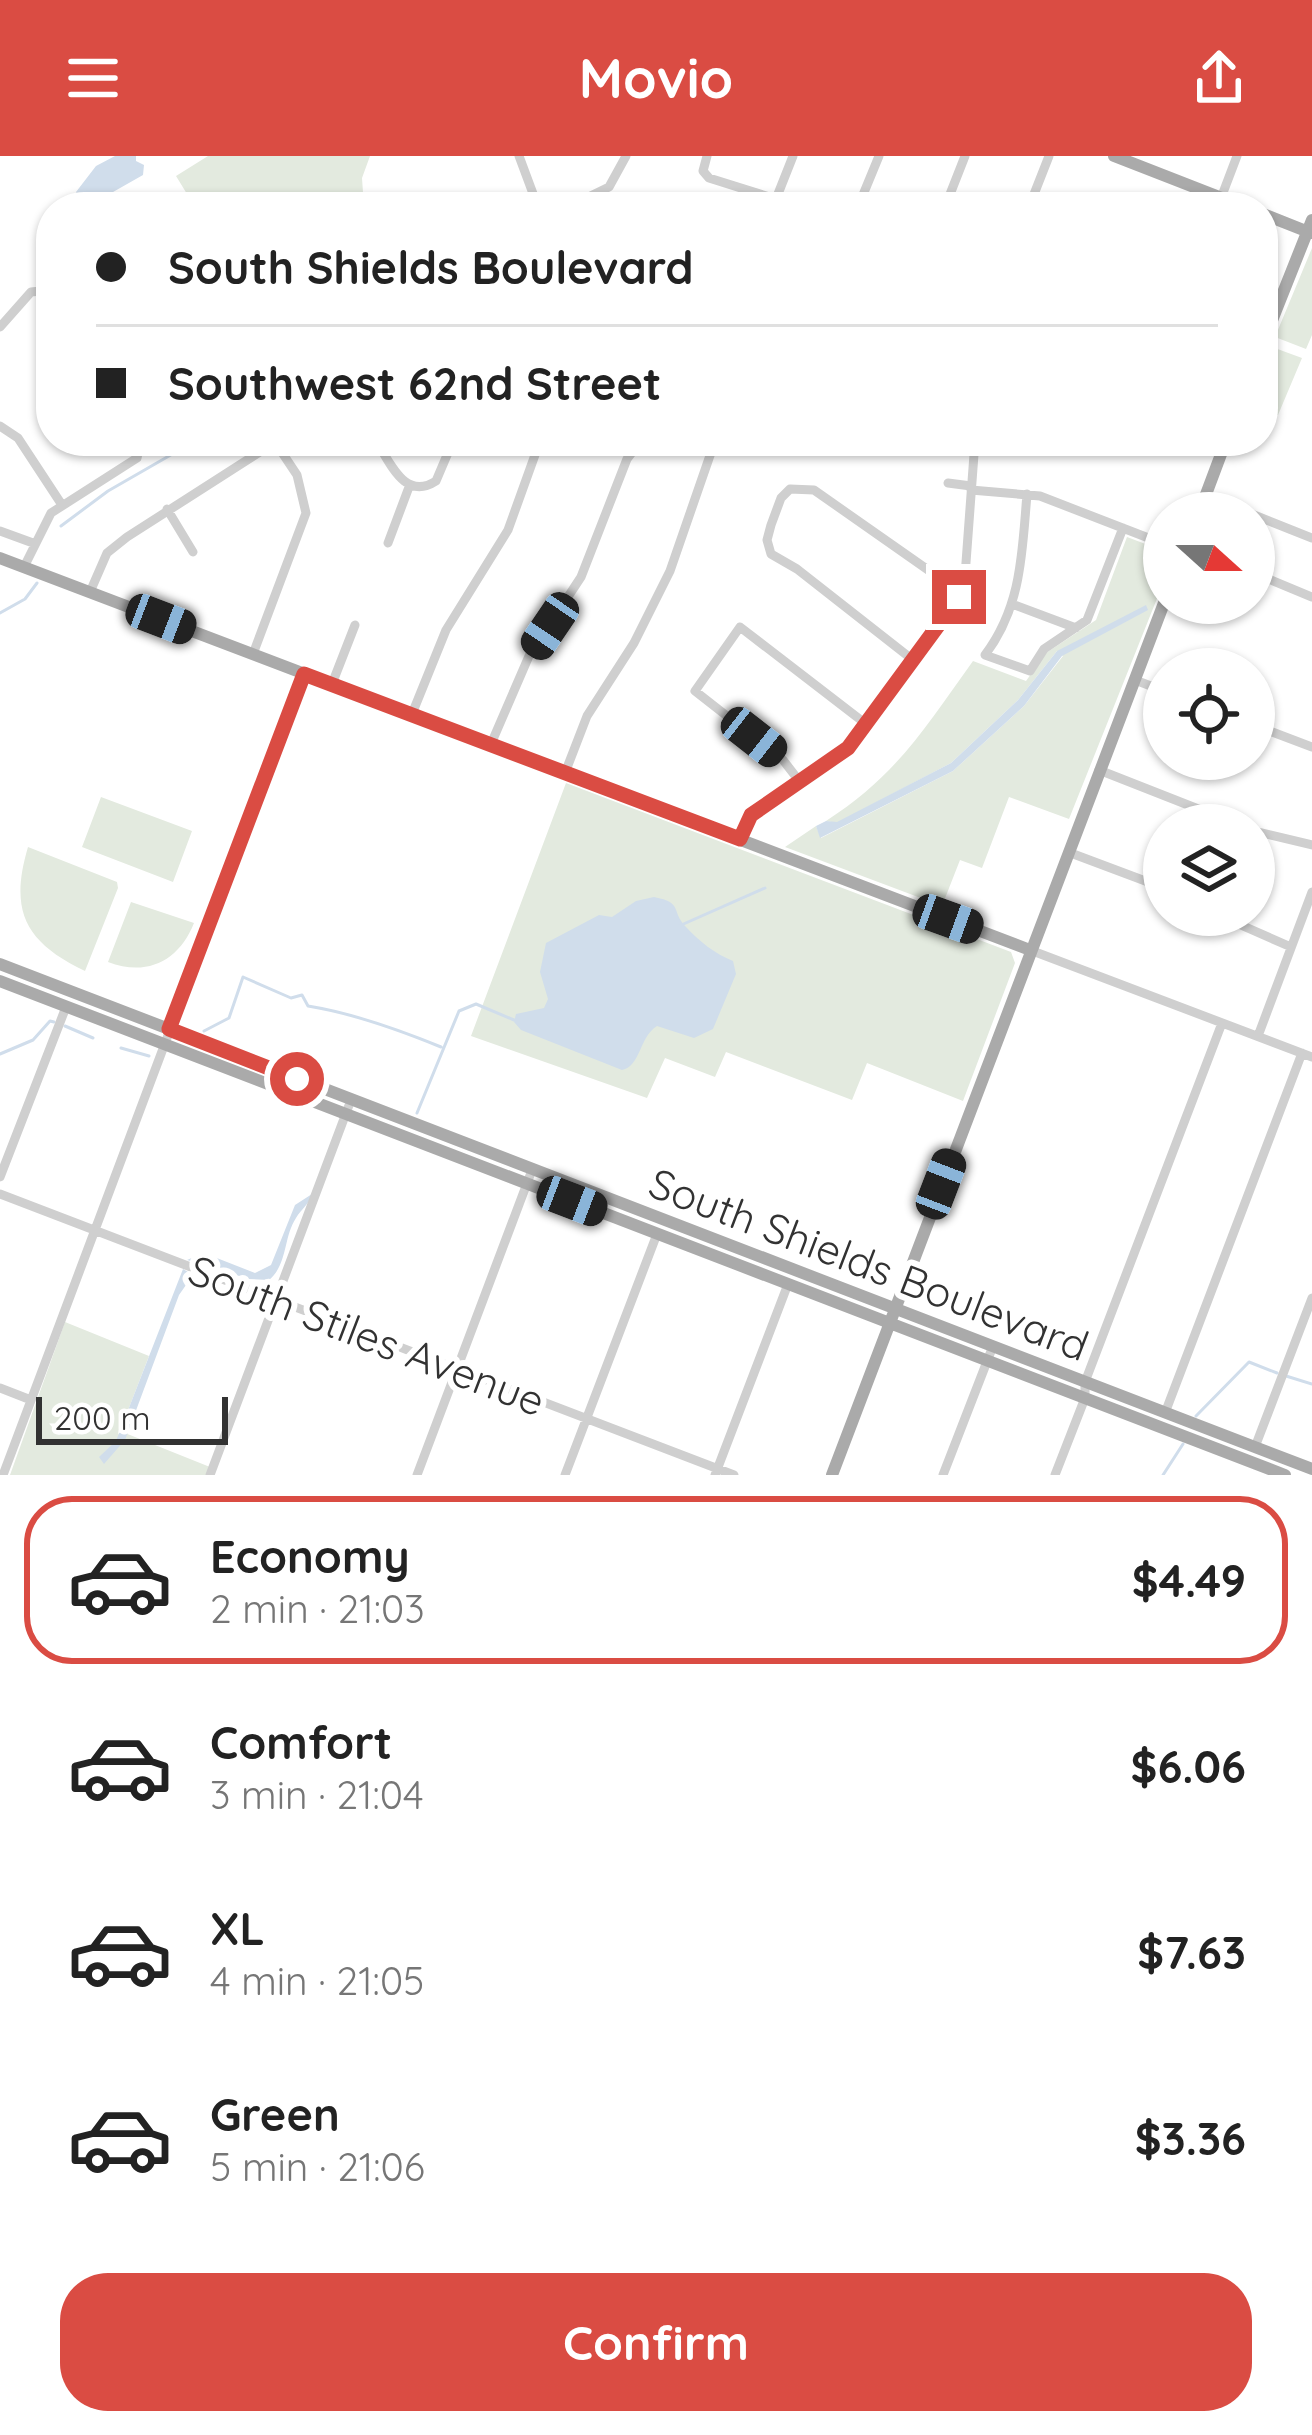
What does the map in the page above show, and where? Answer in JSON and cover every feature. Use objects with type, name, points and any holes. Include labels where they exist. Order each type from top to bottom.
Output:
[{"type":"main road","points":[[1114,156],[1142,161],[1208,192]]},
{"type":"main road","points":[[1278,218],[1310,228],[1278,306]]},
{"type":"main road","points":[[1207,492],[1220,456]]},
{"type":"main road","points":[[0,558],[1030,950]]},
{"type":"main road","points":[[832,1475],[1156,624]]},
{"type":"main road","name":"South Shields Boulevard","points":[[0,964],[530,1177],[895,1309],[1085,1398],[1281,1470],[1312,1469]]},
{"type":"main road","name":"South Shields Boulevard","points":[[0,981],[164,1045],[349,1107]]},
{"type":"main road","name":"South Shields Boulevard","points":[[530,1177],[657,1234],[890,1323],[1085,1382],[1255,1448],[1281,1470]]},
{"type":"main road","points":[[707,1253],[712,1239]]},
{"type":"street","points":[[519,156],[532,192]]},
{"type":"street","points":[[599,192],[609,187],[626,156]]},
{"type":"street","points":[[707,156],[703,171],[709,178],[754,192]]},
{"type":"street","points":[[779,192],[793,156]]},
{"type":"street","points":[[864,192],[879,156]]},
{"type":"street","points":[[951,192],[965,156]]},
{"type":"street","points":[[1035,192],[1049,156]]},
{"type":"street","points":[[1223,192],[1237,156]]},
{"type":"street","points":[[0,327],[36,292]]},
{"type":"street","points":[[0,426],[17,438],[62,506]]},
{"type":"street","points":[[24,567],[44,520],[137,456]]},
{"type":"street","points":[[89,592],[107,553],[253,456]]},
{"type":"street","points":[[253,654],[306,513],[297,475],[285,456]]},
{"type":"street","points":[[387,456],[409,487]]},
{"type":"street","points":[[409,487],[427,487],[436,481],[447,456]]},
{"type":"street","points":[[412,714],[446,630],[508,530],[535,456]]},
{"type":"street","points":[[491,744],[529,656],[581,578],[630,456]]},
{"type":"street","points":[[565,772],[587,716],[643,628],[670,571],[710,456]]},
{"type":"street","points":[[740,839],[751,815],[841,754],[956,603],[963,586],[974,456]]},
{"type":"street","points":[[948,483],[1027,494],[1143,536]]},
{"type":"street","points":[[388,543],[409,487]]},
{"type":"street","points":[[913,660],[771,554],[767,541],[776,509],[790,489],[814,490],[941,579],[963,586]]},
{"type":"street","points":[[1027,494],[1021,580],[1001,633],[985,655],[1030,671],[1044,649],[1088,620],[1123,528]]},
{"type":"street","points":[[167,509],[194,552]]},
{"type":"street","points":[[1275,523],[1312,538]]},
{"type":"street","points":[[0,531],[33,543]]},
{"type":"street","points":[[1275,582],[1312,597]]},
{"type":"street","points":[[1012,604],[1076,628]]},
{"type":"street","points":[[332,684],[355,625]]},
{"type":"street","points":[[800,782],[783,760],[694,692],[740,627],[866,724]]},
{"type":"street","points":[[3,1475],[304,674]]},
{"type":"street","points":[[1135,680],[1143,683]]},
{"type":"street","points":[[1275,733],[1312,748]]},
{"type":"street","points":[[1099,769],[1187,804]]},
{"type":"street","points":[[1275,836],[1312,844]]},
{"type":"street","points":[[1067,851],[1143,880]]},
{"type":"street","points":[[1258,1036],[1312,892]]},
{"type":"street","points":[[1267,936],[1291,946]]},
{"type":"street","points":[[1030,950],[1307,1055],[1165,1413]]},
{"type":"street","points":[[0,1177],[66,1006]]},
{"type":"street","points":[[1055,1475],[1085,1398],[1085,1382],[1222,1023]]},
{"type":"street","points":[[210,1475],[349,1107]]},
{"type":"street","points":[[417,1475],[530,1177]]},
{"type":"street","name":"South Stiles Avenue","points":[[0,1194],[716,1472],[734,1475]]},
{"type":"street","points":[[565,1475],[657,1234]]},
{"type":"street","points":[[716,1472],[788,1284]]},
{"type":"street","points":[[1255,1448],[1312,1298]]},
{"type":"street","points":[[944,1475],[990,1353]]},
{"type":"street","points":[[0,1388],[31,1400]]},
{"type":"shaded area","points":[[208,156],[370,156],[362,178],[363,192],[186,192],[176,176]]},
{"type":"shaded area","points":[[1312,248],[1312,335],[1306,349],[1278,338]]},
{"type":"shaded area","points":[[1278,349],[1302,358],[1278,415]]},
{"type":"shaded area","points":[[1127,537],[1143,543],[1143,624],[1147,624],[1069,819],[1009,797],[982,868],[960,860],[942,906],[785,847],[816,826],[821,838],[953,771],[1024,706],[1063,656],[1057,651],[1018,700],[951,763],[837,823],[826,821],[891,768],[973,661],[1026,681],[1046,653],[1096,620]]},
{"type":"shaded area","points":[[566,783],[1011,952],[1015,963],[963,1101],[867,1063],[852,1100],[726,1052],[715,1077],[665,1058],[647,1098],[471,1036]]},
{"type":"shaded area","points":[[101,797],[192,831],[173,882],[82,847]]},
{"type":"shaded area","points":[[28,847],[117,882],[85,971],[48,948],[27,922],[20,889]]},
{"type":"shaded area","points":[[131,902],[194,923],[180,947],[160,962],[136,968],[108,962]]},
{"type":"shaded area","points":[[65,1322],[149,1356],[120,1431],[210,1467],[207,1475],[10,1475]]},
{"type":"water","points":[[115,156],[136,156],[144,165],[143,175],[113,192],[76,192],[96,166]]},
{"type":"water","points":[[1143,607],[1143,613],[1062,656],[1024,706],[953,771],[820,838],[816,826],[837,822],[951,763],[1018,700],[1057,651]]},
{"type":"water","points":[[654,897],[673,905],[696,937],[733,961],[736,974],[713,1029],[694,1038],[657,1026],[633,1063],[622,1070],[521,1030],[514,1022],[516,1014],[544,1008],[548,999],[540,972],[546,943],[599,915],[612,917],[636,901]]},
{"type":"water","points":[[312,1194],[269,1280],[249,1279],[187,1260],[204,1253],[255,1273],[271,1265],[295,1205]]},
{"type":"water","points":[[183,1269],[193,1275],[179,1295],[125,1440],[104,1464],[99,1457],[116,1441]]},
{"type":"waterway","points":[[61,526],[108,491],[169,456]]},
{"type":"waterway","points":[[0,613],[25,599],[37,583]]},
{"type":"waterway","points":[[679,926],[765,888]]},
{"type":"waterway","points":[[204,1031],[229,1018],[243,977],[291,998],[302,995],[308,1006],[374,1022],[441,1047]]},
{"type":"waterway","points":[[417,1113],[459,1011],[476,1004],[514,1020]]},
{"type":"waterway","points":[[0,1054],[33,1040],[54,1022]]},
{"type":"waterway","points":[[65,1026],[93,1038]]},
{"type":"waterway","points":[[121,1048],[149,1056]]},
{"type":"waterway","points":[[1196,1416],[1249,1362],[1277,1373]]},
{"type":"waterway","points":[[1286,1376],[1312,1384]]},
{"type":"waterway","points":[[1163,1475],[1183,1444]]},
{"type":"route","points":[[297,1079],[169,1029],[304,674],[740,839],[751,815],[848,748],[959,597]]}]
